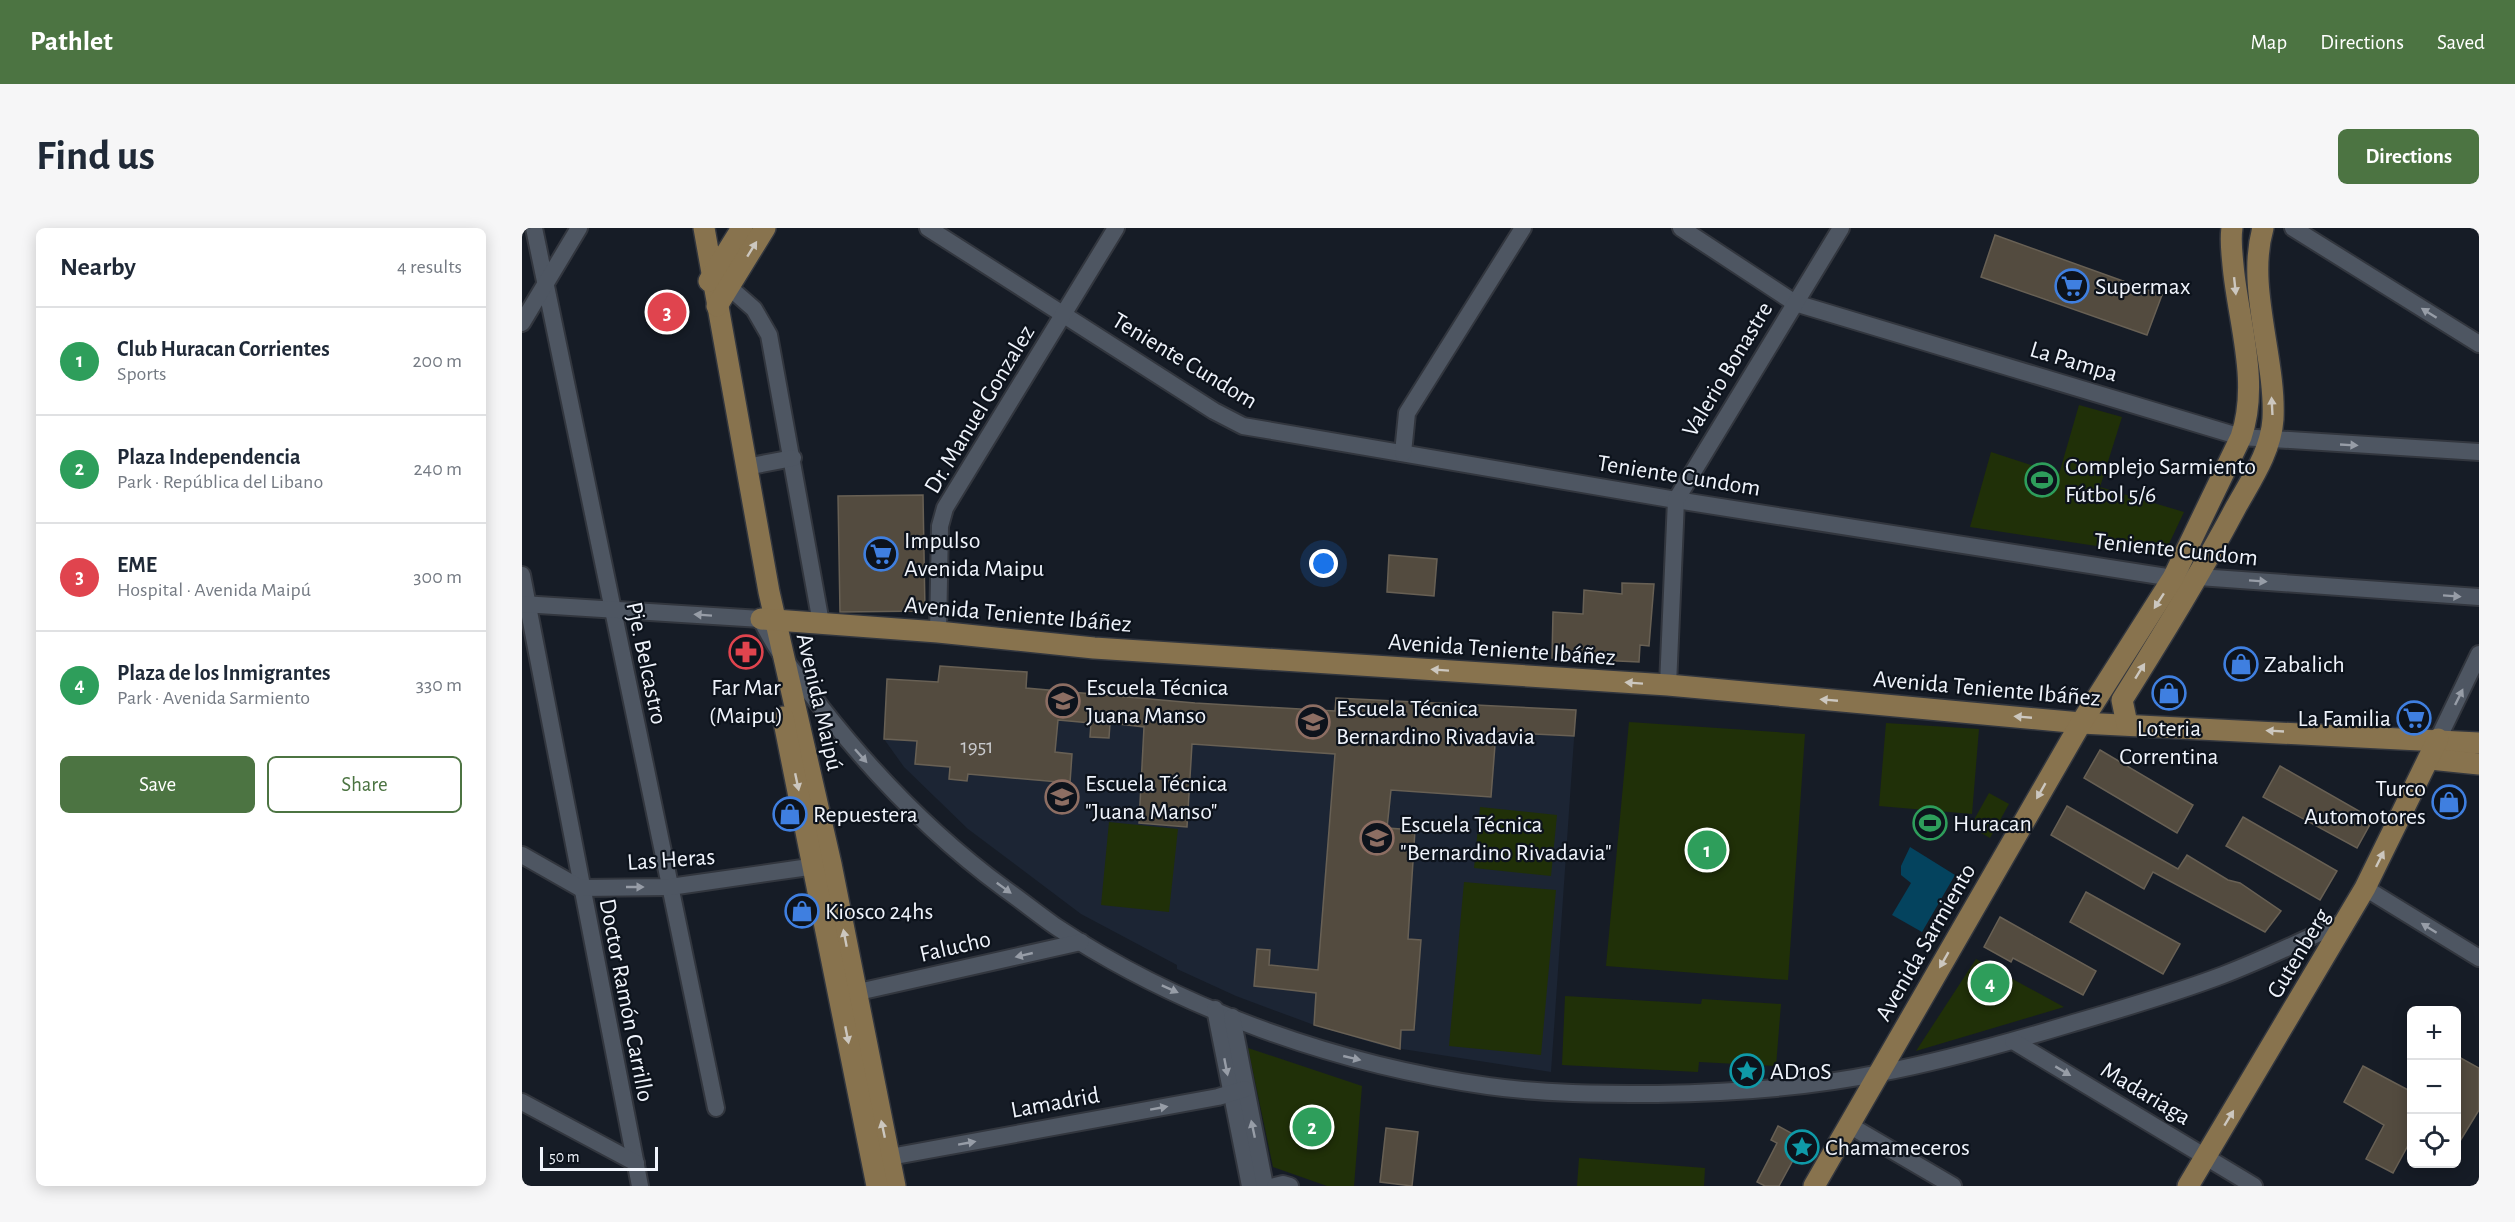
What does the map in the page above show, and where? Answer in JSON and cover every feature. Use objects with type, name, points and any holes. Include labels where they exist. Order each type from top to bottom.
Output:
[{"type":"main road","name":"Avenida Maipú","points":[[689,228],[715,290],[768,620],[822,865]]},
{"type":"main road","name":"Avenida Maipú","points":[[704,228],[746,467],[768,620],[785,661],[822,865],[881,1159],[895,1186]]},
{"type":"main road","points":[[715,290],[742,228]]},
{"type":"main road","points":[[715,290],[765,228]]},
{"type":"main road","name":"Avenida Sarmiento","points":[[1814,1186],[2081,723],[2174,578],[2241,436],[2247,420],[2249,379],[2235,289],[2232,228]]},
{"type":"main road","points":[[2127,724],[2122,700],[2199,577],[2270,440],[2272,402],[2258,267],[2259,242],[2263,228]]},
{"type":"main road","name":"Avenida Teniente Ibáñez","points":[[768,620],[938,632],[1106,649],[1668,685],[2081,723],[2438,739],[2479,743]]},
{"type":"main road","name":"Gutenberg","points":[[2188,1186],[2366,888],[2438,739]]},
{"type":"main road","points":[[2430,759],[2479,764]]},
{"type":"main road","name":"Avenida Maipú","points":[[877,1186],[881,1159]]},
{"type":"street","name":"Pje. Belcastro","points":[[534,228],[544,287],[716,1108]]},
{"type":"street","points":[[522,323],[579,228]]},
{"type":"street","name":"Teniente Cundom","points":[[928,228],[1214,411],[1243,426],[1676,500],[2174,578],[2199,577],[2479,597]]},
{"type":"street","name":"Dr. Manuel Gonzalez","points":[[938,632],[940,526],[945,508],[1116,228]]},
{"type":"street","points":[[1403,453],[1407,413],[1523,228]]},
{"type":"street","name":"La Pampa","points":[[1681,228],[1795,303],[2241,436],[2270,440],[2479,452]]},
{"type":"street","name":"Valerio Bonastre","points":[[1668,685],[1676,500],[1841,228]]},
{"type":"street","points":[[2293,228],[2479,344]]},
{"type":"street","points":[[715,290],[754,309],[769,334],[821,623]]},
{"type":"street","points":[[746,467],[793,458]]},
{"type":"street","name":"Doctor Ramón Carrillo","points":[[522,575],[525,605],[640,1186]]},
{"type":"street","name":"Avenida Teniente Ibáñez","points":[[525,605],[768,620]]},
{"type":"street","points":[[2438,739],[2479,654]]},
{"type":"street","points":[[785,661],[857,752],[927,826],[975,867],[1081,942],[1150,980],[1232,1017],[1323,1051],[1411,1072],[1489,1086],[1547,1091],[1712,1093],[1879,1074],[2013,1041],[2224,975],[2346,921]]},
{"type":"street","points":[[522,855],[580,888]]},
{"type":"street","name":"Las Heras","points":[[580,888],[670,887],[822,865]]},
{"type":"street","points":[[2366,888],[2479,958]]},
{"type":"street","name":"Falucho","points":[[847,994],[1081,942]]},
{"type":"street","points":[[1215,1009],[1265,1186]]},
{"type":"street","points":[[1232,1017],[1238,1091],[1250,1186]]},
{"type":"street","name":"Madariaga","points":[[2013,1041],[2254,1186]]},
{"type":"street","name":"Lamadrid","points":[[881,1159],[1238,1091]]},
{"type":"street","points":[[522,1102],[636,1163]]},
{"type":"street","points":[[1849,1125],[1953,1186]]},
{"type":"street","points":[[1275,1186],[1283,1184],[1290,1186]]},
{"type":"shaded area","name":"Escuela Técnica \"Bernardino Rivadavia\"","points":[[940,666],[1027,672],[1026,688],[1195,703],[1335,711],[1336,698],[1576,710],[1551,1072],[1383,1046],[1314,1025],[1236,996],[1177,969],[1177,965],[1081,914],[968,829],[904,767],[884,739],[887,679],[938,682]]},
{"type":"green space","name":"Complejo Sarmiento Fútbol 5/6","points":[[2079,405],[2122,417],[2100,487],[2184,512],[2167,548],[2156,555],[1970,527],[1991,452],[2059,474]]},
{"type":"green space","points":[[1629,722],[1805,734],[1788,980],[1606,966]]},
{"type":"green space","points":[[1886,723],[1979,729],[1972,814],[1879,806]]},
{"type":"green space","points":[[1989,793],[2009,804],[1990,838],[1970,827]]},
{"type":"green space","points":[[1480,807],[1557,815],[1551,876],[1474,868]]},
{"type":"green space","points":[[1109,822],[1178,829],[1169,912],[1101,905]]},
{"type":"green space","points":[[1464,882],[1556,890],[1541,1055],[1449,1046]]},
{"type":"green space","points":[[1976,959],[2064,1007],[1916,1051]]},
{"type":"green space","points":[[1565,996],[1701,1004],[1702,999],[1781,1004],[1776,1066],[1699,1062],[1698,1072],[1562,1065]]},
{"type":"green space","points":[[1248,1048],[1362,1086],[1354,1186],[1327,1186],[1273,1167]]},
{"type":"green space","points":[[1579,1158],[1705,1168],[1704,1186],[1577,1186]]},
{"type":"water","points":[[1910,847],[1955,875],[1922,932],[1892,915],[1911,883],[1901,875],[1901,866]]},
{"type":"building","name":"Supermax","points":[[1995,235],[2162,295],[2147,335],[1981,277]]},
{"type":"building","name":"Impulso Avenida Maipu","points":[[923,495],[925,611],[840,612],[838,496]]},
{"type":"building","points":[[1389,555],[1437,559],[1434,596],[1387,592]]},
{"type":"building","points":[[1622,583],[1654,584],[1649,646],[1640,645],[1639,662],[1552,658],[1553,612],[1583,614],[1584,590],[1622,594]]},
{"type":"building","name":"Escuela Técnica \"Bernardino Rivadavia\"","points":[[940,666],[1027,672],[1026,688],[1195,703],[1335,711],[1336,698],[1576,710],[1574,736],[1496,732],[1491,797],[1391,790],[1387,828],[1415,830],[1408,939],[1421,940],[1414,1030],[1401,1030],[1400,1049],[1314,1025],[1316,993],[1254,986],[1257,949],[1270,950],[1269,965],[1318,970],[1335,754],[1192,744],[1187,827],[1139,823],[1144,727],[1110,723],[1109,738],[1090,737],[1091,723],[1058,720],[1055,752],[1072,754],[1070,783],[968,774],[967,781],[949,779],[950,767],[915,764],[917,741],[884,739],[887,679],[938,682]]},
{"type":"building","points":[[2100,750],[2193,805],[2177,833],[2084,778]]},
{"type":"building","points":[[2280,766],[2373,819],[2357,848],[2263,797]]},
{"type":"building","points":[[2067,806],[2178,869],[2187,855],[2228,880],[2240,883],[2281,911],[2265,932],[2153,872],[2144,889],[2051,835]]},
{"type":"building","points":[[2243,817],[2337,871],[2320,900],[2226,846]]},
{"type":"building","points":[[2086,892],[2180,944],[2163,974],[2070,922]]},
{"type":"building","points":[[2000,917],[2096,971],[2083,995],[2013,958],[2011,962],[1984,947]]},
{"type":"building","points":[[2461,1058],[2479,1068],[2479,1110],[2461,1139]]},
{"type":"building","points":[[2363,1066],[2407,1089],[2407,1147],[2393,1173],[2366,1159],[2384,1125],[2344,1102]]},
{"type":"building","points":[[1778,1126],[1804,1140],[1779,1186],[1765,1186],[1757,1182],[1777,1143],[1771,1140]]},
{"type":"building","points":[[1386,1128],[1418,1132],[1412,1186],[1380,1182]]},
{"type":"place","name":"Supermax","points":[[2072,286]]},
{"type":"place","name":"EME","points":[[667,312]]},
{"type":"place","name":"Complejo Sarmiento Fútbol 5/6","points":[[2042,480]]},
{"type":"place","name":"Impulso Avenida Maipu","points":[[881,554]]},
{"type":"place","name":"Far Mar (Maipu)","points":[[746,652]]},
{"type":"place","name":"Zabalich","points":[[2241,664]]},
{"type":"place","name":"Loteria Correntina","points":[[2169,693]]},
{"type":"place","name":"Escuela Técnica Juana Manso","points":[[1063,701]]},
{"type":"place","name":"La Familia","points":[[2414,718]]},
{"type":"place","name":"Escuela Técnica Bernardino Rivadavia","points":[[1313,722]]},
{"type":"place","name":"Escuela Técnica \"Juana Manso\"","points":[[1062,797]]},
{"type":"place","name":"Turco Automotores","points":[[2449,802]]},
{"type":"place","name":"Repuestera","points":[[790,814]]},
{"type":"place","name":"Huracan","points":[[1930,823]]},
{"type":"place","name":"Escuela Técnica \"Bernardino Rivadavia\"","points":[[1377,838]]},
{"type":"place","name":"Club Huracan Corrientes","points":[[1707,850]]},
{"type":"place","name":"Kiosco 24hs","points":[[802,911]]},
{"type":"place","name":"Plaza de los Inmigrantes","points":[[1990,983]]},
{"type":"place","name":"AD10S","points":[[1747,1071]]},
{"type":"place","name":"Plaza Independencia","points":[[1312,1127]]},
{"type":"place","name":"Chamameceros","points":[[1802,1147]]}]
